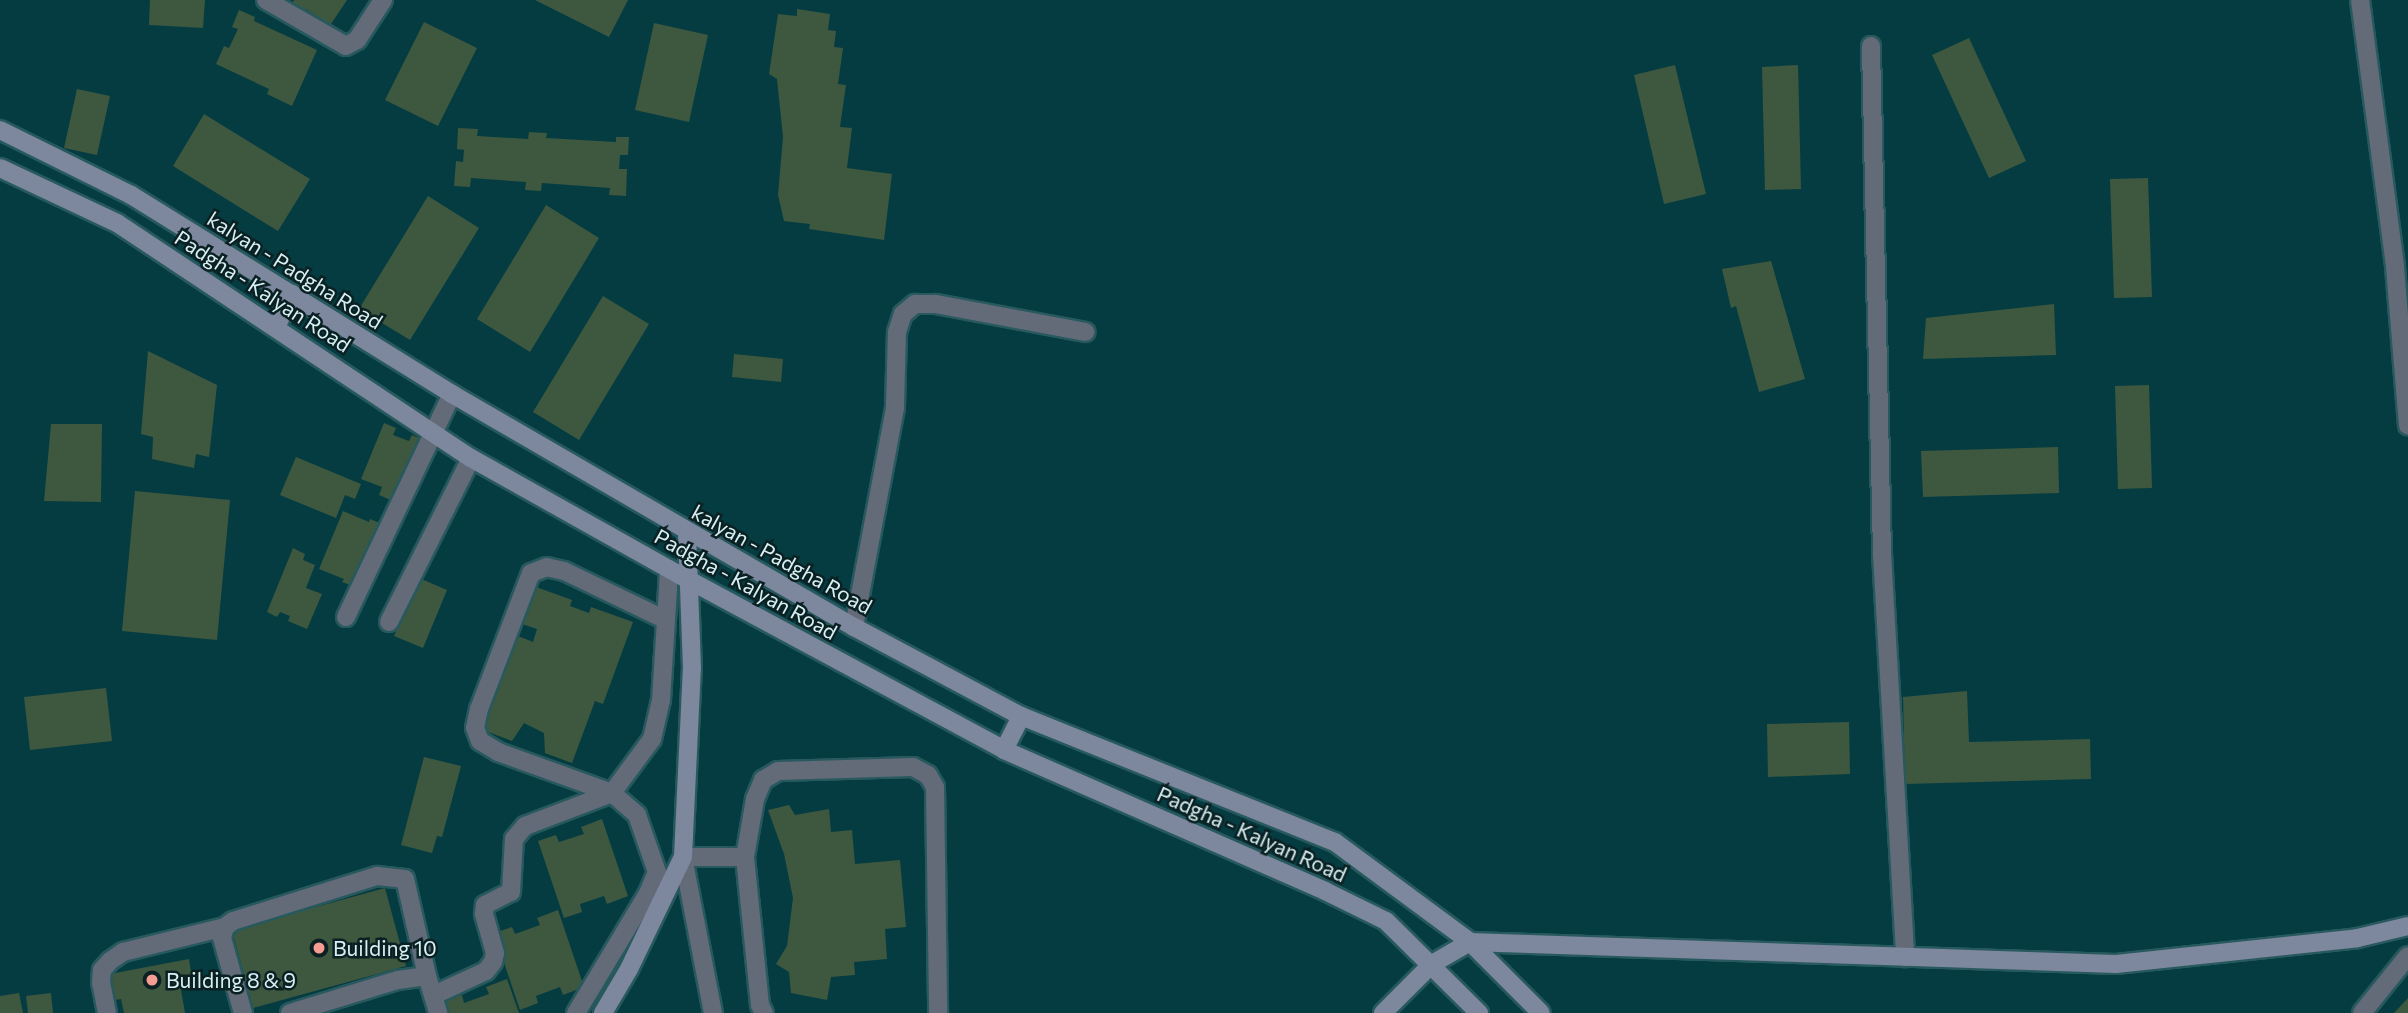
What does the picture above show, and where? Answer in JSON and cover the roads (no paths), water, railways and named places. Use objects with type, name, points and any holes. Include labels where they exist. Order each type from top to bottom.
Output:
[{"type":"main road","name":"kalyan - Padgha Road","points":[[0,130],[131,195],[452,394],[687,533],[854,627],[1021,716],[1335,842],[1471,942],[1541,1013]]},
{"type":"main road","name":"Padgha - Kalyan Road","points":[[0,168],[117,223],[433,430],[471,458],[687,579],[1004,750],[1325,891],[1386,921],[1479,1013]]},
{"type":"main road","points":[[117,223],[131,195]]},
{"type":"main road","points":[[276,327],[292,294]]},
{"type":"main road","points":[[603,1013],[629,969],[683,857],[692,669],[687,533]]},
{"type":"main road","points":[[1004,750],[1021,716]]},
{"type":"main road","points":[[1383,1013],[1432,964],[1471,942],[2116,964],[2358,938],[2408,926]]},
{"type":"street","points":[[266,0],[346,46],[357,40],[383,0]]},
{"type":"street","points":[[2360,0],[2395,267],[2408,425]]},
{"type":"street","points":[[1871,46],[1882,554],[1905,957]]},
{"type":"street","points":[[854,627],[895,407],[897,332],[903,314],[915,304],[936,303],[1086,332]]},
{"type":"street","points":[[346,617],[452,394]]},
{"type":"street","points":[[389,621],[471,458]]},
{"type":"street","points":[[576,1013],[647,895],[657,872],[637,815],[612,793],[498,752],[480,741],[475,728],[478,709],[531,573],[547,567],[564,571],[666,620]]},
{"type":"street","points":[[434,995],[486,971],[493,962],[495,953],[484,914],[485,905],[511,891],[514,839],[525,826],[612,793],[652,739],[661,700],[669,569]]},
{"type":"street","points":[[764,1013],[760,1005],[745,857],[755,799],[763,780],[778,771],[913,767],[928,775],[934,787],[938,1013]]},
{"type":"street","points":[[713,1013],[683,857],[745,857]]},
{"type":"street","points":[[107,1013],[101,983],[102,970],[123,953],[225,928],[233,921],[364,880],[393,876],[405,879],[438,1013]]},
{"type":"street","points":[[225,928],[222,939],[243,1013]]},
{"type":"street","points":[[2362,1013],[2408,956]]},
{"type":"street","points":[[290,1013],[398,980],[427,976]]},
{"type":"place","name":"Building 10","points":[[319,948]]},
{"type":"place","name":"Building 8 & 9","points":[[152,980]]}]
